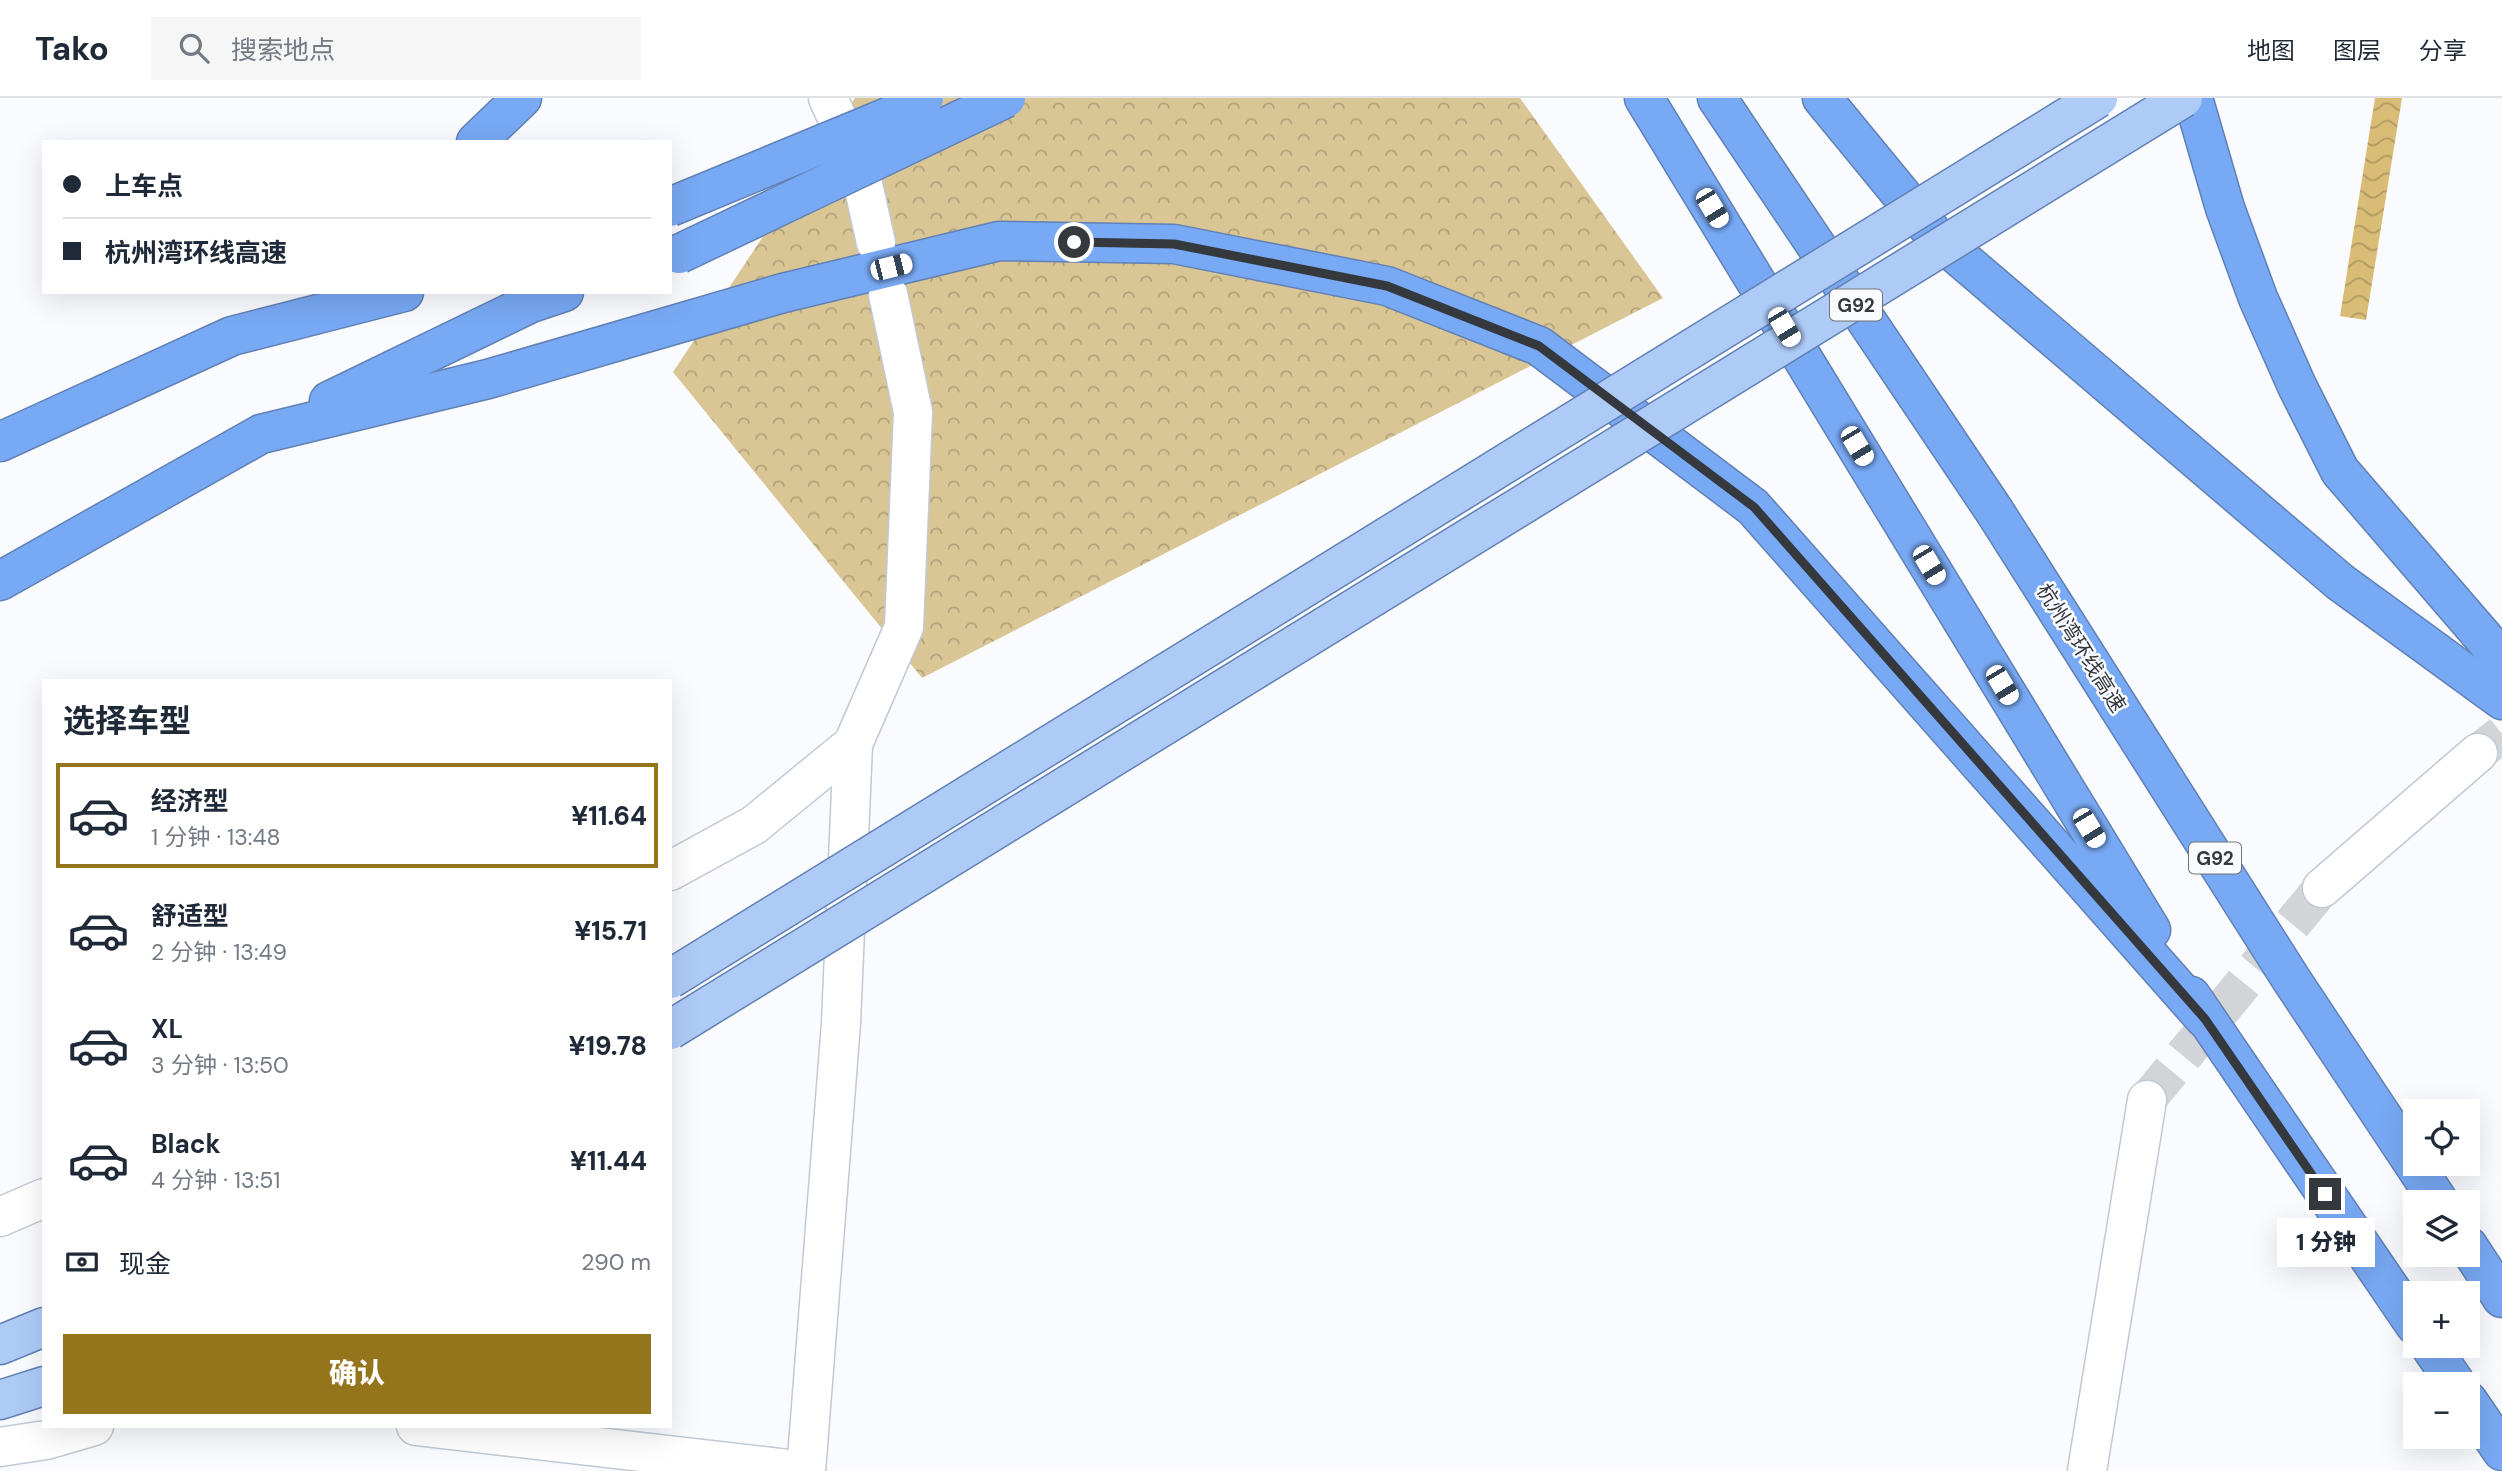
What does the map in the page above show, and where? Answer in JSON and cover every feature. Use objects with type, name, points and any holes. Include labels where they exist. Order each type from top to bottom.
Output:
[{"type":"highway","points":[[478,140],[522,98]]},
{"type":"highway","points":[[672,206],[888,117],[924,98]]},
{"type":"highway","points":[[675,256],[1006,98]]},
{"type":"highway","points":[[1644,98],[2205,1019],[2403,1308]]},
{"type":"highway","name":"杭州湾环线高速","points":[[1717,98],[1995,512],[2291,979],[2431,1190]]},
{"type":"highway","points":[[1822,98],[1937,238],[2340,582],[2502,701]]},
{"type":"highway","points":[[2193,98],[2225,208],[2258,298],[2297,386],[2340,471],[2502,659]]},
{"type":"highway","points":[[261,434],[488,379],[783,293],[999,241],[1174,244],[1387,286],[1539,346],[1754,507],[2205,1019]]},
{"type":"highway","points":[[232,336],[284,294]]},
{"type":"highway","points":[[0,442],[232,336],[396,294]]},
{"type":"highway","points":[[0,581],[261,434],[531,303],[558,294]]},
{"type":"highway","points":[[2480,1264],[2502,1298]]},
{"type":"highway","points":[[2480,1419],[2502,1451]]},
{"type":"main road","points":[[672,978],[2098,98]]},
{"type":"main road","points":[[672,1029],[2183,98]]},
{"type":"main road","points":[[0,1345],[42,1328]]},
{"type":"main road","points":[[0,1400],[42,1387]]},
{"type":"street","points":[[828,98],[859,166],[876,243]]},
{"type":"street","points":[[433,1428],[806,1471],[841,1023],[853,744],[904,628],[914,412],[888,294]]},
{"type":"street","points":[[672,870],[754,825],[853,744]]},
{"type":"street","points":[[2322,888],[2478,753]]},
{"type":"street","points":[[2087,1471],[2147,1100]]},
{"type":"street","points":[[0,1217],[42,1199]]},
{"type":"street","points":[[0,1447],[47,1440],[87,1428]]},
{"type":"green space","points":[[855,98],[1520,98],[1663,298],[922,678],[673,372]]},
{"type":"water","points":[[2375,98],[2402,98],[2366,320],[2340,316]]},
{"type":"tunnel","points":[[2478,753],[2502,734]]},
{"type":"tunnel","points":[[2147,1100],[2322,888]]},
{"type":"route","points":[[1074,242],[1174,244],[1387,286],[1539,346],[1754,507],[2205,1019],[2325,1194]]}]
